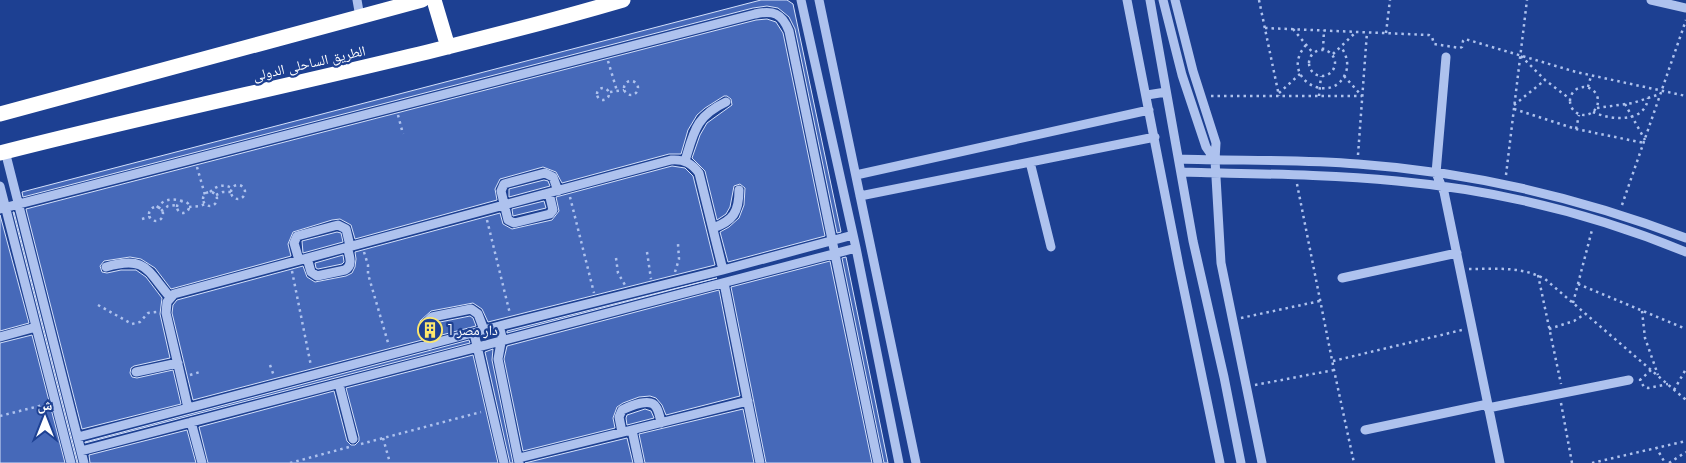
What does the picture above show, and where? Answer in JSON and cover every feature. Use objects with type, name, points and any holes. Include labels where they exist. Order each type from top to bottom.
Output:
[{"type":"highway","points":[[0,114],[422,0]]},
{"type":"highway","points":[[434,0],[448,47]]},
{"type":"highway","name":"الطريق الساحلى الدولى","points":[[2,152],[448,47],[623,0]]},
{"type":"street","points":[[357,0],[360,17]]},
{"type":"street","points":[[802,0],[856,248],[899,463]]},
{"type":"street","points":[[819,0],[916,463]]},
{"type":"street","points":[[1127,0],[1220,463]]},
{"type":"street","points":[[1150,0],[1194,248],[1224,377],[1241,463]]},
{"type":"street","points":[[1163,0],[1182,75],[1206,147],[1215,160]]},
{"type":"street","points":[[1175,0],[1181,28],[1216,144],[1215,160],[1221,263],[1262,463]]},
{"type":"street","points":[[1651,0],[1686,8]]},
{"type":"street","points":[[2,210],[18,204],[605,52],[755,14],[772,12],[780,16],[789,31],[878,463]]},
{"type":"street","points":[[1446,57],[1436,173],[1443,186],[1500,463]]},
{"type":"street","points":[[1146,94],[1166,92]]},
{"type":"street","points":[[685,161],[693,133],[701,119],[712,109],[726,102]]},
{"type":"street","points":[[856,175],[1149,110]]},
{"type":"street","points":[[860,196],[1155,136]]},
{"type":"street","points":[[2,152],[18,204],[84,463]]},
{"type":"street","points":[[1179,159],[1357,164],[1436,173],[1504,184],[1562,197],[1619,214],[1686,238],[1684,251],[1594,220],[1517,200],[1443,186],[1372,178],[1181,172]]},
{"type":"street","points":[[188,408],[166,313],[167,302],[170,297],[179,292],[671,160],[685,161],[699,173],[723,270]]},
{"type":"street","points":[[1030,162],[1051,248]]},
{"type":"street","points":[[545,173],[553,178],[554,192],[553,210],[550,214],[511,222],[508,220],[501,191],[504,184],[545,173]]},
{"type":"street","points":[[0,186],[2,210],[36,327],[71,463]]},
{"type":"street","points":[[713,228],[725,224],[734,215],[739,203],[739,190]]},
{"type":"street","points":[[1171,221],[1189,216]]},
{"type":"street","points":[[338,225],[346,230],[349,247],[350,266],[345,270],[317,276],[298,260],[294,243],[297,236],[338,225]]},
{"type":"street","points":[[78,438],[429,344],[723,270],[853,235]]},
{"type":"street","points":[[81,451],[856,248]]},
{"type":"street","points":[[1342,278],[1457,253]]},
{"type":"street","points":[[106,266],[124,263],[142,265],[150,271],[170,297]]},
{"type":"street","points":[[724,283],[760,463]]},
{"type":"street","points":[[429,344],[426,323],[432,317],[471,309],[478,314],[484,330]]},
{"type":"street","points":[[498,326],[502,337],[498,360],[519,461],[622,432],[748,401]]},
{"type":"street","points":[[0,337],[36,327]]},
{"type":"street","points":[[474,333],[504,463]]},
{"type":"street","points":[[136,372],[178,363]]},
{"type":"street","points":[[1365,430],[1629,380]]},
{"type":"street","points":[[339,384],[353,439]]},
{"type":"street","points":[[622,432],[619,416],[622,410],[649,402],[657,407],[661,423]]},
{"type":"street","points":[[191,422],[202,463]]},
{"type":"street","points":[[632,430],[639,463]]},
{"type":"path","points":[[1260,0],[1279,94]]},
{"type":"path","points":[[1386,33],[1390,0]]},
{"type":"path","points":[[1504,184],[1527,0]]},
{"type":"path","points":[[1619,214],[1686,20]]},
{"type":"path","points":[[1265,28],[1429,35],[1432,37],[1434,44],[1460,48],[1465,39],[1591,76],[1686,96]]},
{"type":"path","points":[[1293,29],[1313,53]]},
{"type":"path","points":[[1323,50],[1324,30]]},
{"type":"path","points":[[1333,54],[1356,32]]},
{"type":"path","points":[[1357,164],[1367,32]]},
{"type":"path","points":[[1306,45],[1299,55],[1298,68],[1308,84],[1320,88],[1331,87],[1344,76],[1347,70],[1347,58],[1341,47]]},
{"type":"path","points":[[1323,50],[1333,54],[1336,63],[1330,74],[1321,76],[1313,73],[1309,61],[1313,53],[1323,50]]},
{"type":"path","points":[[605,52],[617,91]]},
{"type":"path","points":[[1520,54],[1545,80],[1570,99]]},
{"type":"path","points":[[1279,94],[1300,74]]},
{"type":"path","points":[[1319,96],[1321,76]]},
{"type":"path","points":[[1344,76],[1362,96]]},
{"type":"path","points":[[1588,87],[1591,76]]},
{"type":"path","points":[[1514,107],[1545,80]]},
{"type":"path","points":[[610,92],[608,99],[605,100],[599,99],[597,96],[598,90],[602,88],[610,92],[624,90],[632,95],[637,90],[637,87],[633,82],[629,82],[626,83],[624,90]]},
{"type":"path","points":[[1588,87],[1576,89],[1570,99],[1571,107],[1580,115],[1593,112],[1597,108],[1648,98],[1661,92]]},
{"type":"path","points":[[1588,87],[1597,96],[1597,108]]},
{"type":"path","points":[[1201,96],[1279,94],[1362,96]]},
{"type":"path","points":[[1593,112],[1612,118],[1632,116],[1643,110],[1648,98]]},
{"type":"path","points":[[1625,104],[1644,142]]},
{"type":"path","points":[[396,106],[403,134]]},
{"type":"path","points":[[1514,107],[1576,128],[1644,142]]},
{"type":"path","points":[[1576,128],[1580,115]]},
{"type":"path","points":[[195,159],[205,195],[205,204]]},
{"type":"path","points":[[1296,175],[1354,463]]},
{"type":"path","points":[[205,195],[218,186],[223,185],[232,188],[242,186],[245,192],[244,195],[235,198],[231,192],[232,188]]},
{"type":"path","points":[[567,188],[597,302]]},
{"type":"path","points":[[210,192],[216,195],[223,192],[231,192]]},
{"type":"path","points":[[190,206],[205,204],[211,206],[217,201],[216,195]]},
{"type":"path","points":[[150,217],[151,210],[157,208],[164,201],[173,199],[186,201],[190,206]]},
{"type":"path","points":[[161,211],[168,206],[177,205],[182,201]]},
{"type":"path","points":[[177,205],[178,212],[184,214],[189,210],[190,206]]},
{"type":"path","points":[[150,217],[151,220],[158,221],[162,217],[161,211],[157,208]]},
{"type":"path","points":[[485,210],[512,323]]},
{"type":"path","points":[[142,219],[150,217]]},
{"type":"path","points":[[1573,303],[1594,220]]},
{"type":"path","points":[[362,243],[368,265],[368,274],[391,354]]},
{"type":"path","points":[[671,283],[679,259],[678,244]]},
{"type":"path","points":[[647,252],[652,288]]},
{"type":"path","points":[[616,258],[618,273],[630,293]]},
{"type":"path","points":[[298,260],[313,375]]},
{"type":"path","points":[[1460,270],[1518,269],[1538,275],[1686,400]]},
{"type":"path","points":[[1538,275],[1561,393],[1572,463]]},
{"type":"path","points":[[1578,284],[1686,329]]},
{"type":"path","points":[[1232,320],[1320,301]]},
{"type":"path","points":[[98,305],[132,324],[140,322],[148,313],[166,313]]},
{"type":"path","points":[[1642,311],[1645,338],[1658,376]]},
{"type":"path","points":[[1549,329],[1574,321],[1585,314]]},
{"type":"path","points":[[1333,361],[1472,328]]},
{"type":"path","points":[[1674,390],[1686,369]]},
{"type":"path","points":[[1246,387],[1334,370]]},
{"type":"path","points":[[1651,370],[1640,380],[1644,387],[1668,384]]},
{"type":"path","points":[[0,416],[55,402]]},
{"type":"path","points":[[290,463],[492,409]]},
{"type":"path","points":[[383,438],[390,463]]},
{"type":"path","points":[[1592,463],[1686,441]]},
{"type":"path","points":[[1656,448],[1665,463]]},
{"type":"path","points":[[1669,463],[1686,452]]},
{"type":"building","points":[[761,0],[787,0],[793,4],[841,232],[837,233],[795,29],[789,17],[783,12],[778,8],[767,6],[753,8],[23,197],[22,192]]},
{"type":"building","points":[[767,19],[776,22],[783,33],[825,236],[728,262],[720,232],[739,218],[744,205],[745,188],[740,184],[734,186],[730,207],[726,214],[717,220],[705,171],[692,158],[700,135],[707,123],[732,105],[731,99],[724,96],[697,115],[688,130],[681,154],[669,154],[562,183],[556,172],[543,167],[500,179],[495,189],[497,200],[355,239],[351,225],[340,219],[332,220],[293,232],[288,244],[291,256],[171,289],[155,268],[141,259],[130,257],[104,261],[100,266],[102,272],[136,270],[146,277],[162,298],[160,314],[170,358],[134,366],[131,368],[130,373],[132,377],[137,378],[173,370],[181,404],[82,429],[26,209],[756,20]]},
{"type":"building","points":[[672,166],[685,168],[693,176],[715,265],[488,322],[482,309],[473,303],[431,311],[420,321],[422,340],[193,400],[172,313],[173,305],[177,300],[303,266],[307,277],[315,282],[346,276],[352,273],[355,267],[355,252],[500,213],[503,224],[512,229],[552,220],[559,211],[556,197]]},
{"type":"building","points":[[544,180],[548,181],[550,186],[509,197],[509,189]]},
{"type":"building","points":[[544,201],[546,208],[513,216],[512,209]]},
{"type":"building","points":[[14,212],[78,463],[77,463]]},
{"type":"building","points":[[0,215],[29,323],[0,331]]},
{"type":"building","points":[[337,232],[341,233],[343,242],[303,253],[302,241]]},
{"type":"building","points":[[343,255],[344,262],[342,264],[316,268],[315,263]]},
{"type":"building","points":[[846,257],[888,463],[884,463],[842,258]]},
{"type":"building","points":[[830,261],[872,463],[766,463],[731,287]]},
{"type":"building","points":[[717,278],[507,333],[507,331]]},
{"type":"building","points":[[719,290],[740,396],[666,415],[662,405],[656,398],[650,396],[639,397],[617,407],[613,418],[615,428],[523,451],[504,359],[507,346]]},
{"type":"building","points":[[470,316],[473,318],[476,326],[434,337],[433,325],[435,323]]},
{"type":"building","points":[[32,335],[65,463],[0,463],[0,343]]},
{"type":"building","points":[[469,340],[470,343],[85,443],[85,442]]},
{"type":"building","points":[[493,349],[492,360],[513,463],[510,463],[485,352]]},
{"type":"building","points":[[473,355],[498,463],[208,463],[199,427],[334,391],[347,441],[351,445],[355,445],[359,441],[359,437],[346,388]]},
{"type":"building","points":[[645,409],[651,411],[654,418],[627,425],[627,415]]},
{"type":"building","points":[[743,409],[754,463],[645,463],[639,434]]},
{"type":"building","points":[[187,430],[196,463],[90,463],[89,455]]},
{"type":"building","points":[[627,438],[633,463],[525,463]]},
{"type":"place","name":"دار مصر 1","points":[[430,330]]}]
